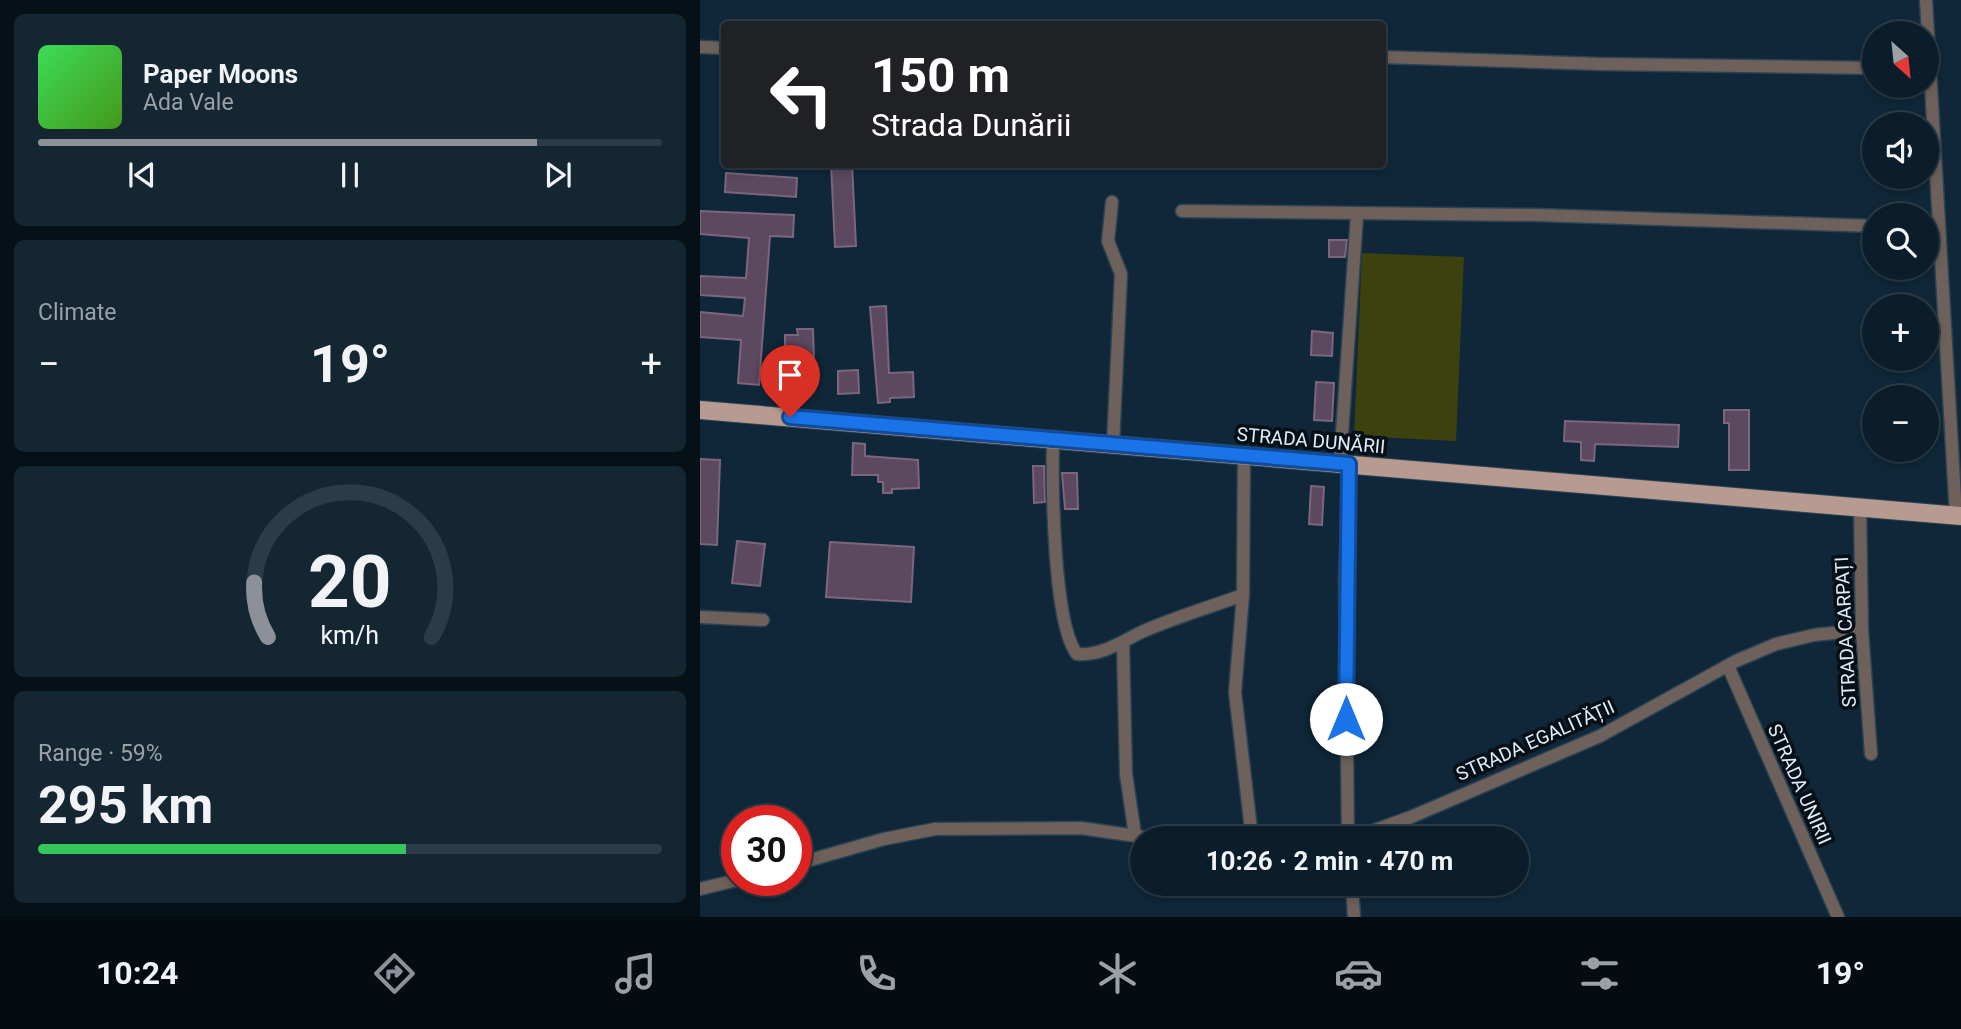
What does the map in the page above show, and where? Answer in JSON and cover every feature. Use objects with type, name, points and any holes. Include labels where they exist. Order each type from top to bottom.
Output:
[{"type":"main road","name":"STRADA DUNĂRII","points":[[700,410],[1958,516]]},
{"type":"street","points":[[1926,0],[1927,21]]},
{"type":"street","points":[[700,47],[721,48]]},
{"type":"street","points":[[1386,57],[1862,68]]},
{"type":"street","points":[[1929,98],[1932,203]]},
{"type":"street","points":[[1112,202],[1108,241],[1121,274],[1113,444]]},
{"type":"street","points":[[1182,211],[1862,226]]},
{"type":"street","name":"STRADA EGALITĂȚII","points":[[1350,826],[1344,463],[1357,215]]},
{"type":"street","points":[[1938,280],[1958,516]]},
{"type":"street","points":[[1053,440],[1054,522],[1060,593],[1073,649],[1077,654],[1094,654],[1124,643],[1143,632],[1243,595]]},
{"type":"street","points":[[1244,456],[1243,595],[1235,692],[1251,826]]},
{"type":"street","name":"STRADA CARPAȚI","points":[[1860,508],[1861,630],[1871,754]]},
{"type":"street","points":[[700,617],[763,620]]},
{"type":"street","name":"STRADA EGALITĂȚII","points":[[1385,826],[1600,736],[1728,666],[1776,644],[1814,635],[1861,630]]},
{"type":"street","points":[[1124,643],[1126,774],[1134,826]]},
{"type":"street","name":"STRADA UNIRII","points":[[1728,666],[1838,917]]},
{"type":"street","points":[[812,859],[884,839],[935,829],[1080,828],[1130,834]]},
{"type":"street","points":[[700,889],[721,884]]},
{"type":"street","points":[[1353,896],[1354,917]]},
{"type":"green space","points":[[1362,253],[1464,257],[1456,441],[1354,436]]},
{"type":"building","points":[[831,168],[852,168],[856,246],[835,247]]},
{"type":"building","points":[[726,173],[797,178],[796,197],[725,192]]},
{"type":"building","points":[[700,211],[794,215],[793,237],[770,236],[759,385],[738,383],[741,340],[700,337],[700,312],[743,316],[745,298],[700,295],[700,276],[746,278],[749,238],[700,234]]},
{"type":"building","points":[[1329,240],[1347,240],[1345,257],[1329,257]]},
{"type":"building","points":[[886,306],[889,373],[913,372],[914,397],[890,398],[890,402],[878,403],[870,307]]},
{"type":"building","points":[[797,329],[813,329],[814,361],[790,362],[790,352],[785,352],[785,335],[798,335]]},
{"type":"building","points":[[1312,331],[1333,333],[1332,356],[1311,355]]},
{"type":"building","points":[[858,370],[859,393],[838,394],[838,371]]},
{"type":"building","points":[[1316,382],[1334,383],[1332,421],[1314,420]]},
{"type":"building","points":[[1724,410],[1749,410],[1749,470],[1729,470],[1729,423],[1724,423]]},
{"type":"building","points":[[1565,421],[1679,425],[1678,447],[1595,444],[1594,461],[1581,460],[1581,442],[1564,441]]},
{"type":"building","points":[[853,443],[865,444],[865,456],[918,460],[919,488],[892,489],[892,493],[883,493],[883,482],[878,482],[878,475],[852,475]]},
{"type":"building","points":[[700,459],[720,460],[717,545],[700,544]]},
{"type":"building","points":[[1033,466],[1044,466],[1045,502],[1034,503]]},
{"type":"building","points":[[1062,473],[1077,473],[1078,509],[1065,509]]},
{"type":"building","points":[[1311,486],[1324,487],[1322,525],[1309,524]]},
{"type":"building","points":[[737,541],[765,544],[760,586],[732,583]]},
{"type":"building","points":[[830,542],[914,547],[911,602],[826,597]]},
{"type":"route","points":[[790,417],[1349,464],[1346,492],[1346,719]]}]
